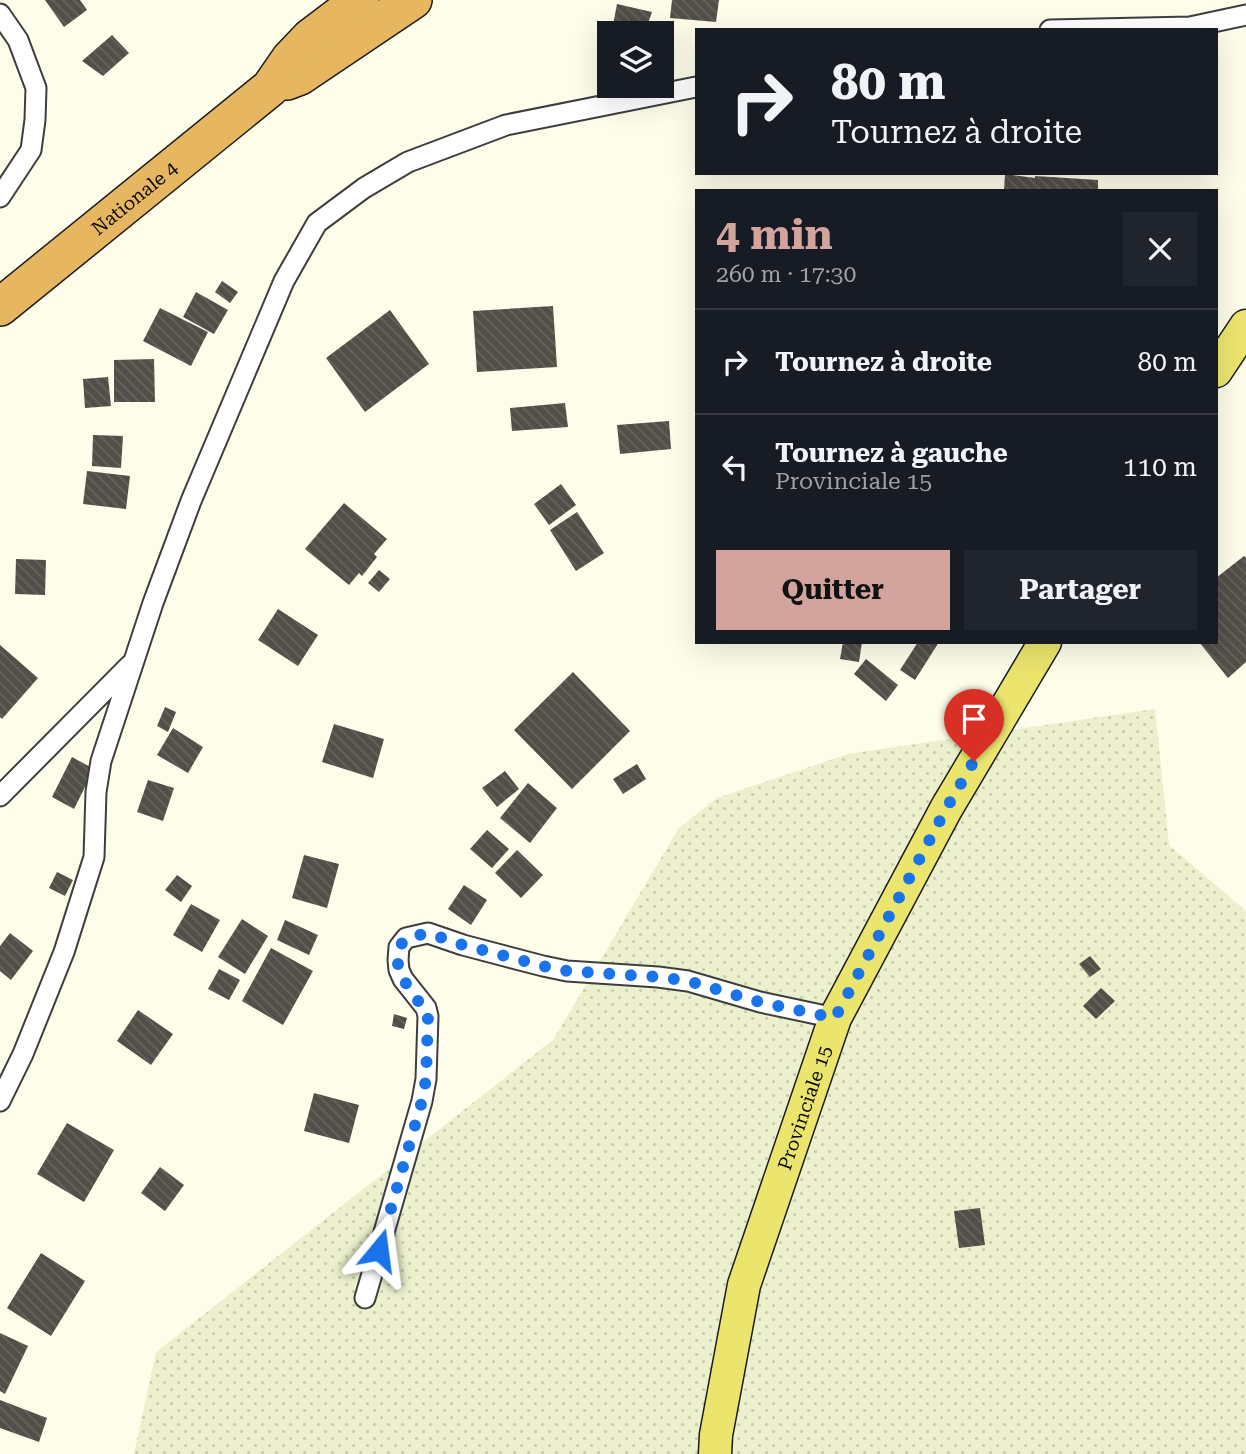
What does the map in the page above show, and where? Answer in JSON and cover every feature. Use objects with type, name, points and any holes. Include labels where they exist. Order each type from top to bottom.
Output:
[{"type":"highway","name":"Nationale 4","points":[[0,307],[270,88],[310,38],[359,0]]},
{"type":"highway","name":"Nationale 4","points":[[270,88],[300,76],[412,0]]},
{"type":"main road","points":[[1218,369],[1246,326]]},
{"type":"main road","name":"Provinciale 15","points":[[715,1454],[716,1435],[744,1285],[835,1018],[946,809],[1044,644]]},
{"type":"street","points":[[0,15],[19,40],[36,88],[31,150],[0,197]]},
{"type":"street","points":[[1143,28],[1190,27],[1246,15]]},
{"type":"street","points":[[0,1101],[23,1054],[64,952],[94,857],[96,792],[101,761],[172,552],[284,281],[317,223],[364,188],[408,162],[506,125],[695,87]]},
{"type":"street","points":[[0,796],[133,662]]},
{"type":"street","points":[[365,1298],[426,1079],[426,1008],[418,1001],[398,971],[399,947],[406,938],[428,933],[567,971],[688,981],[760,1002],[835,1018]]},
{"type":"green space","points":[[1155,709],[1169,845],[1246,911],[1246,1454],[134,1454],[156,1352],[553,1040],[679,828],[717,798],[848,754]]},
{"type":"building","points":[[45,0],[80,0],[87,10],[64,27]]},
{"type":"building","points":[[672,0],[719,0],[716,22],[670,18]]},
{"type":"building","points":[[617,4],[652,12],[649,21],[614,21]]},
{"type":"building","points":[[112,35],[129,53],[103,76],[82,61]]},
{"type":"building","points":[[1005,175],[1098,180],[1098,189],[1004,189]]},
{"type":"building","points":[[222,281],[238,292],[230,303],[215,292]]},
{"type":"building","points":[[196,292],[228,310],[214,334],[183,317]]},
{"type":"building","points":[[553,306],[557,367],[477,372],[473,311]]},
{"type":"building","points":[[160,308],[208,332],[191,366],[143,341]]},
{"type":"building","points":[[390,310],[429,364],[365,412],[326,358]]},
{"type":"building","points":[[154,359],[155,402],[114,402],[114,360]]},
{"type":"building","points":[[108,377],[111,406],[85,408],[83,379]]},
{"type":"building","points":[[565,403],[568,427],[512,431],[510,408]]},
{"type":"building","points":[[669,421],[671,449],[620,454],[617,425]]},
{"type":"building","points":[[93,435],[123,436],[121,468],[92,466]]},
{"type":"building","points":[[87,471],[130,476],[126,509],[83,504]]},
{"type":"building","points":[[561,484],[576,505],[549,525],[534,504]]},
{"type":"building","points":[[344,503],[387,539],[374,554],[377,557],[362,576],[359,573],[349,585],[305,549]]},
{"type":"building","points":[[577,512],[604,553],[576,571],[550,530]]},
{"type":"building","points":[[1244,556],[1246,558],[1246,662],[1228,678],[1201,644],[1218,644],[1218,576]]},
{"type":"building","points":[[16,559],[46,560],[45,595],[15,594]]},
{"type":"building","points":[[379,570],[390,579],[379,592],[368,583]]},
{"type":"building","points":[[278,609],[318,635],[298,666],[258,640]]},
{"type":"building","points":[[843,644],[862,644],[859,662],[840,659]]},
{"type":"building","points":[[917,644],[938,644],[915,680],[900,670]]},
{"type":"building","points":[[0,645],[38,678],[2,719],[0,717]]},
{"type":"building","points":[[866,659],[898,685],[886,701],[854,674]]},
{"type":"building","points":[[573,672],[630,731],[572,789],[514,730]]},
{"type":"building","points":[[165,707],[176,712],[168,732],[157,726]]},
{"type":"building","points":[[334,724],[384,739],[373,778],[322,762]]},
{"type":"building","points":[[173,728],[203,747],[188,773],[157,755]]},
{"type":"building","points":[[72,757],[94,769],[74,809],[52,797]]},
{"type":"building","points":[[637,764],[646,779],[623,794],[613,779]]},
{"type":"building","points":[[505,771],[519,789],[497,807],[482,788]]},
{"type":"building","points":[[148,780],[174,788],[163,821],[137,812]]},
{"type":"building","points":[[528,783],[557,808],[530,843],[500,818]]},
{"type":"building","points":[[487,830],[509,849],[492,868],[470,849]]},
{"type":"building","points":[[517,850],[543,875],[521,898],[495,873]]},
{"type":"building","points":[[304,855],[339,864],[327,908],[292,898]]},
{"type":"building","points":[[57,872],[73,880],[65,896],[49,888]]},
{"type":"building","points":[[177,875],[192,886],[181,902],[165,890]]},
{"type":"building","points":[[464,885],[487,900],[471,925],[448,909]]},
{"type":"building","points":[[191,904],[220,920],[202,952],[173,935]]},
{"type":"building","points":[[242,919],[268,936],[245,974],[218,957]]},
{"type":"building","points":[[285,920],[318,935],[309,955],[277,940]]},
{"type":"building","points":[[10,933],[33,951],[11,980],[0,971],[0,946]]},
{"type":"building","points":[[271,948],[313,971],[283,1025],[242,1001]]},
{"type":"building","points":[[1090,956],[1101,969],[1090,977],[1079,964]]},
{"type":"building","points":[[219,969],[240,980],[229,1000],[208,989]]},
{"type":"building","points":[[1101,988],[1115,1001],[1096,1019],[1083,1006]]},
{"type":"building","points":[[138,1010],[173,1034],[151,1065],[117,1041]]},
{"type":"building","points":[[394,1014],[407,1018],[404,1029],[392,1026]]},
{"type":"building","points":[[314,1093],[359,1105],[349,1143],[304,1131]]},
{"type":"building","points":[[67,1123],[114,1150],[84,1202],[37,1174]]},
{"type":"building","points":[[160,1167],[184,1185],[165,1211],[141,1193]]},
{"type":"building","points":[[980,1208],[985,1245],[959,1248],[954,1211]]},
{"type":"building","points":[[41,1253],[85,1281],[51,1336],[7,1308]]},
{"type":"building","points":[[0,1333],[28,1346],[5,1394],[0,1391]]},
{"type":"building","points":[[0,1400],[47,1418],[39,1442],[0,1428]]},
{"type":"route","points":[[379,1250],[426,1079],[426,1008],[418,1001],[398,971],[399,947],[406,938],[428,933],[463,945],[567,971],[688,981],[760,1002],[835,1018],[974,761]]}]
